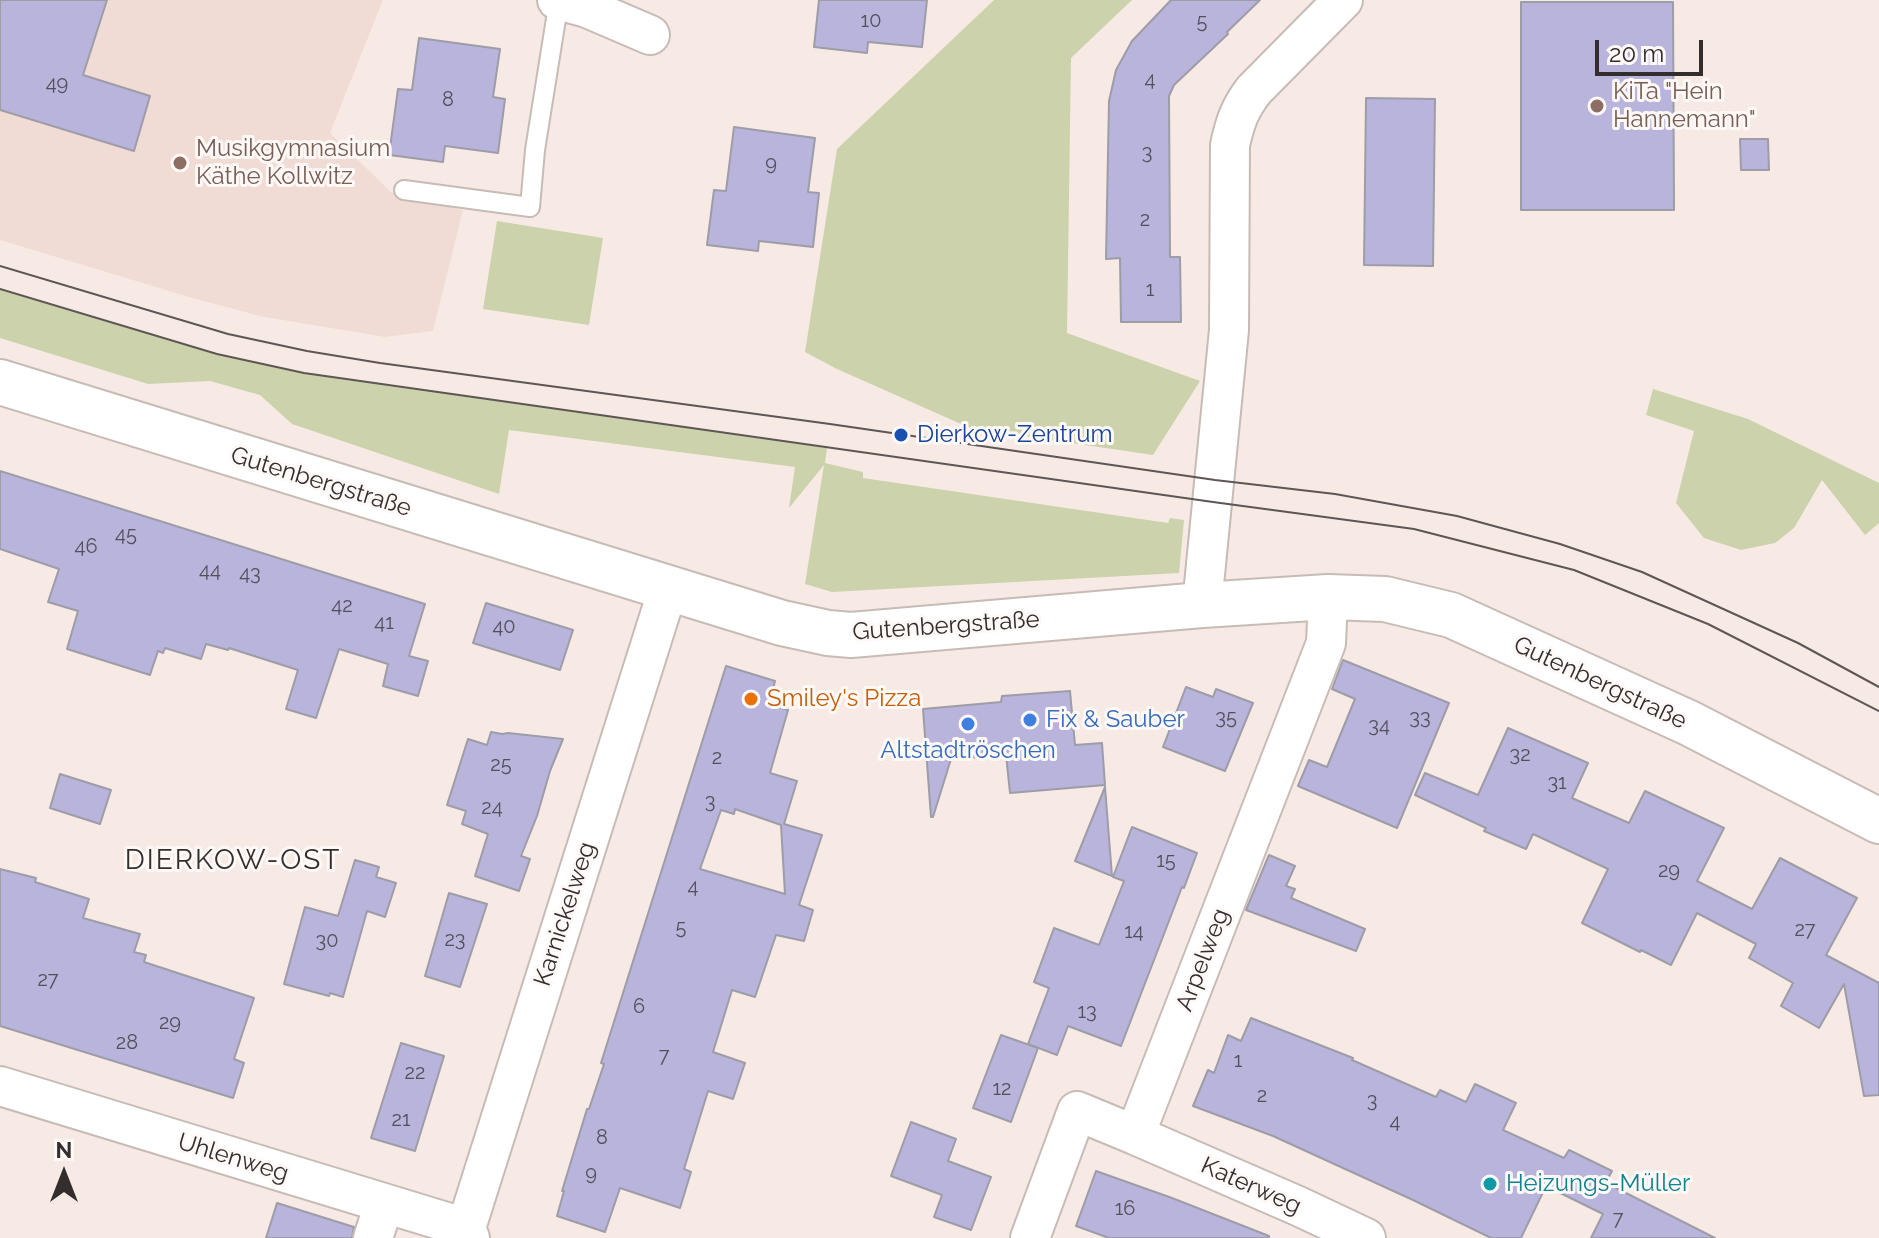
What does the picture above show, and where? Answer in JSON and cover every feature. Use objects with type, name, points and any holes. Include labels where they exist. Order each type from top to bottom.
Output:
[{"type":"street","points":[[558,0],[587,8],[650,35]]},
{"type":"street","points":[[1202,605],[1229,330],[1230,145],[1234,126],[1242,106],[1254,90],[1343,0]]},
{"type":"street","name":"Gutenbergstraße","points":[[0,382],[668,589],[782,623],[828,633],[851,635],[1328,597],[1385,599],[1451,615],[1689,723],[1879,821]]},
{"type":"street","name":"Karnickelweg","points":[[468,1233],[668,589]]},
{"type":"street","name":"Arpelweg","points":[[1135,1135],[1326,643],[1328,597]]},
{"type":"street","name":"Uhlenweg","points":[[0,1086],[379,1221],[468,1233]]},
{"type":"street","points":[[1030,1238],[1077,1111],[1135,1135]]},
{"type":"street","name":"Katerweg","points":[[1135,1135],[1366,1238]]},
{"type":"lane","points":[[404,190],[530,207],[535,150],[558,0]]},
{"type":"shaded area","name":"Musikgymnasium Käthe Kollwitz","points":[[0,0],[383,0],[330,133],[391,192],[463,210],[433,331],[385,337],[264,317],[0,240]]},
{"type":"green space","points":[[994,0],[1132,0],[1071,58],[1067,333],[1200,381],[1153,455],[970,428],[805,352],[837,149]]},
{"type":"green space","points":[[497,221],[603,238],[589,325],[483,309]]},
{"type":"green space","points":[[0,289],[217,354],[304,373],[827,448],[825,463],[863,472],[863,478],[1168,523],[1170,518],[1184,520],[1179,573],[832,592],[805,584],[824,465],[789,508],[795,467],[509,430],[499,494],[292,424],[260,395],[210,381],[148,384],[0,338]]},
{"type":"green space","points":[[1653,389],[1748,419],[1879,483],[1879,523],[1865,535],[1822,480],[1794,528],[1775,543],[1741,550],[1704,538],[1676,503],[1694,431],[1646,415]]},
{"type":"building","points":[[0,0],[107,0],[83,75],[150,96],[134,151],[0,110]]},
{"type":"building","points":[[819,0],[927,0],[922,47],[868,42],[867,53],[814,47]]},
{"type":"building","points":[[1171,0],[1260,0],[1174,85],[1169,96],[1170,257],[1180,257],[1181,322],[1121,322],[1120,258],[1106,259],[1109,101],[1116,70],[1132,41]]},
{"type":"building","name":"KiTa \"Hein Hannemann\"","points":[[1521,2],[1673,2],[1674,210],[1521,210]]},
{"type":"building","points":[[419,38],[500,49],[493,97],[505,99],[498,153],[445,146],[443,162],[389,155],[398,89],[412,90]]},
{"type":"building","points":[[1366,98],[1435,99],[1433,266],[1364,265]]},
{"type":"building","points":[[734,127],[815,138],[808,192],[819,193],[813,247],[759,241],[758,251],[707,245],[714,190],[726,191]]},
{"type":"building","points":[[1740,139],[1768,139],[1769,170],[1741,170]]},
{"type":"building","points":[[0,471],[425,604],[409,656],[428,661],[418,696],[383,686],[388,664],[339,649],[316,718],[286,709],[298,670],[229,648],[206,644],[201,659],[165,648],[163,653],[158,651],[150,675],[67,649],[78,611],[48,602],[59,569],[0,549]]},
{"type":"building","points":[[486,603],[573,630],[560,670],[473,643]]},
{"type":"building","points":[[1343,660],[1449,703],[1397,828],[1298,786],[1309,760],[1327,767],[1355,699],[1332,689]]},
{"type":"building","points":[[726,666],[775,681],[769,704],[788,710],[770,773],[797,781],[784,824],[822,835],[799,905],[813,910],[804,941],[776,935],[755,997],[732,990],[713,1052],[745,1063],[733,1099],[708,1091],[684,1169],[691,1172],[680,1208],[620,1188],[605,1232],[557,1216],[587,1109],[604,1064],[601,1063]],"holes":[[[735,809],[781,825],[785,894],[700,869],[721,810],[734,814]]]},
{"type":"building","points":[[1186,687],[1213,697],[1216,689],[1253,703],[1225,771],[1163,747]]},
{"type":"building","points":[[1070,691],[1075,745],[1102,743],[1105,785],[1010,793],[1006,755],[951,759],[931,817],[923,709],[1001,702],[1002,696]]},
{"type":"building","points":[[1508,728],[1588,763],[1572,798],[1629,823],[1645,791],[1724,828],[1697,881],[1752,909],[1780,858],[1857,898],[1826,955],[1879,983],[1879,1095],[1864,1096],[1844,984],[1819,1028],[1781,1006],[1793,983],[1749,958],[1756,944],[1697,913],[1671,965],[1640,952],[1582,923],[1608,869],[1533,834],[1526,849],[1415,795],[1425,773],[1478,795]]},
{"type":"building","points":[[491,732],[563,739],[521,856],[530,859],[519,891],[475,876],[488,834],[462,824],[466,811],[447,805],[468,739],[487,745]]},
{"type":"building","points":[[60,774],[111,790],[100,824],[50,808]]},
{"type":"building","points":[[1105,787],[1112,876],[1075,861]]},
{"type":"building","points":[[1132,827],[1197,853],[1121,1046],[1068,1026],[1057,1055],[1028,1044],[1049,988],[1034,982],[1054,928],[1099,945],[1124,881],[1113,877]]},
{"type":"building","points":[[1269,855],[1295,866],[1286,886],[1295,889],[1291,898],[1365,929],[1356,951],[1246,910]]},
{"type":"building","points":[[355,860],[379,867],[376,877],[396,883],[385,917],[367,911],[343,997],[284,984],[305,907],[338,916]]},
{"type":"building","points":[[0,869],[36,878],[35,882],[89,899],[83,918],[140,934],[134,952],[146,955],[144,962],[254,998],[234,1059],[244,1063],[233,1098],[0,1026]]},
{"type":"building","points":[[449,893],[487,904],[460,987],[425,976]]},
{"type":"building","points":[[1251,1018],[1353,1058],[1436,1097],[1440,1090],[1466,1102],[1475,1084],[1516,1103],[1503,1130],[1564,1158],[1569,1150],[1612,1171],[1607,1180],[1614,1187],[1715,1238],[1591,1238],[1603,1214],[1546,1186],[1521,1238],[1491,1238],[1273,1136],[1193,1106],[1208,1070],[1214,1073],[1228,1035],[1241,1041]]},
{"type":"building","points":[[1001,1035],[1038,1048],[1011,1122],[973,1108]]},
{"type":"building","points":[[401,1043],[444,1056],[415,1151],[371,1138]]},
{"type":"building","points":[[911,1122],[956,1139],[948,1161],[991,1177],[971,1230],[934,1217],[942,1195],[891,1176]]},
{"type":"building","points":[[1096,1171],[1269,1238],[1109,1238],[1076,1226]]},
{"type":"building","points":[[277,1203],[354,1227],[352,1238],[266,1238]]},
{"type":"tram line","points":[[0,266],[228,334],[307,351],[1215,480],[1335,494],[1457,516],[1560,544],[1642,572],[1798,643],[1879,687]]},
{"type":"tram line","points":[[0,289],[217,354],[304,373],[1414,529],[1574,570],[1708,624],[1879,711]]},
{"type":"place","name":"KiTa \"Hein Hannemann\"","points":[[1597,106]]},
{"type":"place","name":"Musikgymnasium Käthe Kollwitz","points":[[180,163]]},
{"type":"place","name":"Dierkow-Zentrum","points":[[901,435]]},
{"type":"place","name":"Smiley's Pizza","points":[[751,699]]},
{"type":"place","name":"Fix & Sauber","points":[[1030,720]]},
{"type":"place","name":"Altstadtröschen","points":[[968,724]]},
{"type":"place","name":"Heizungs-Müller","points":[[1490,1184]]},
{"type":"district","name":"DIERKOW-OST","points":[[233,861]]}]
